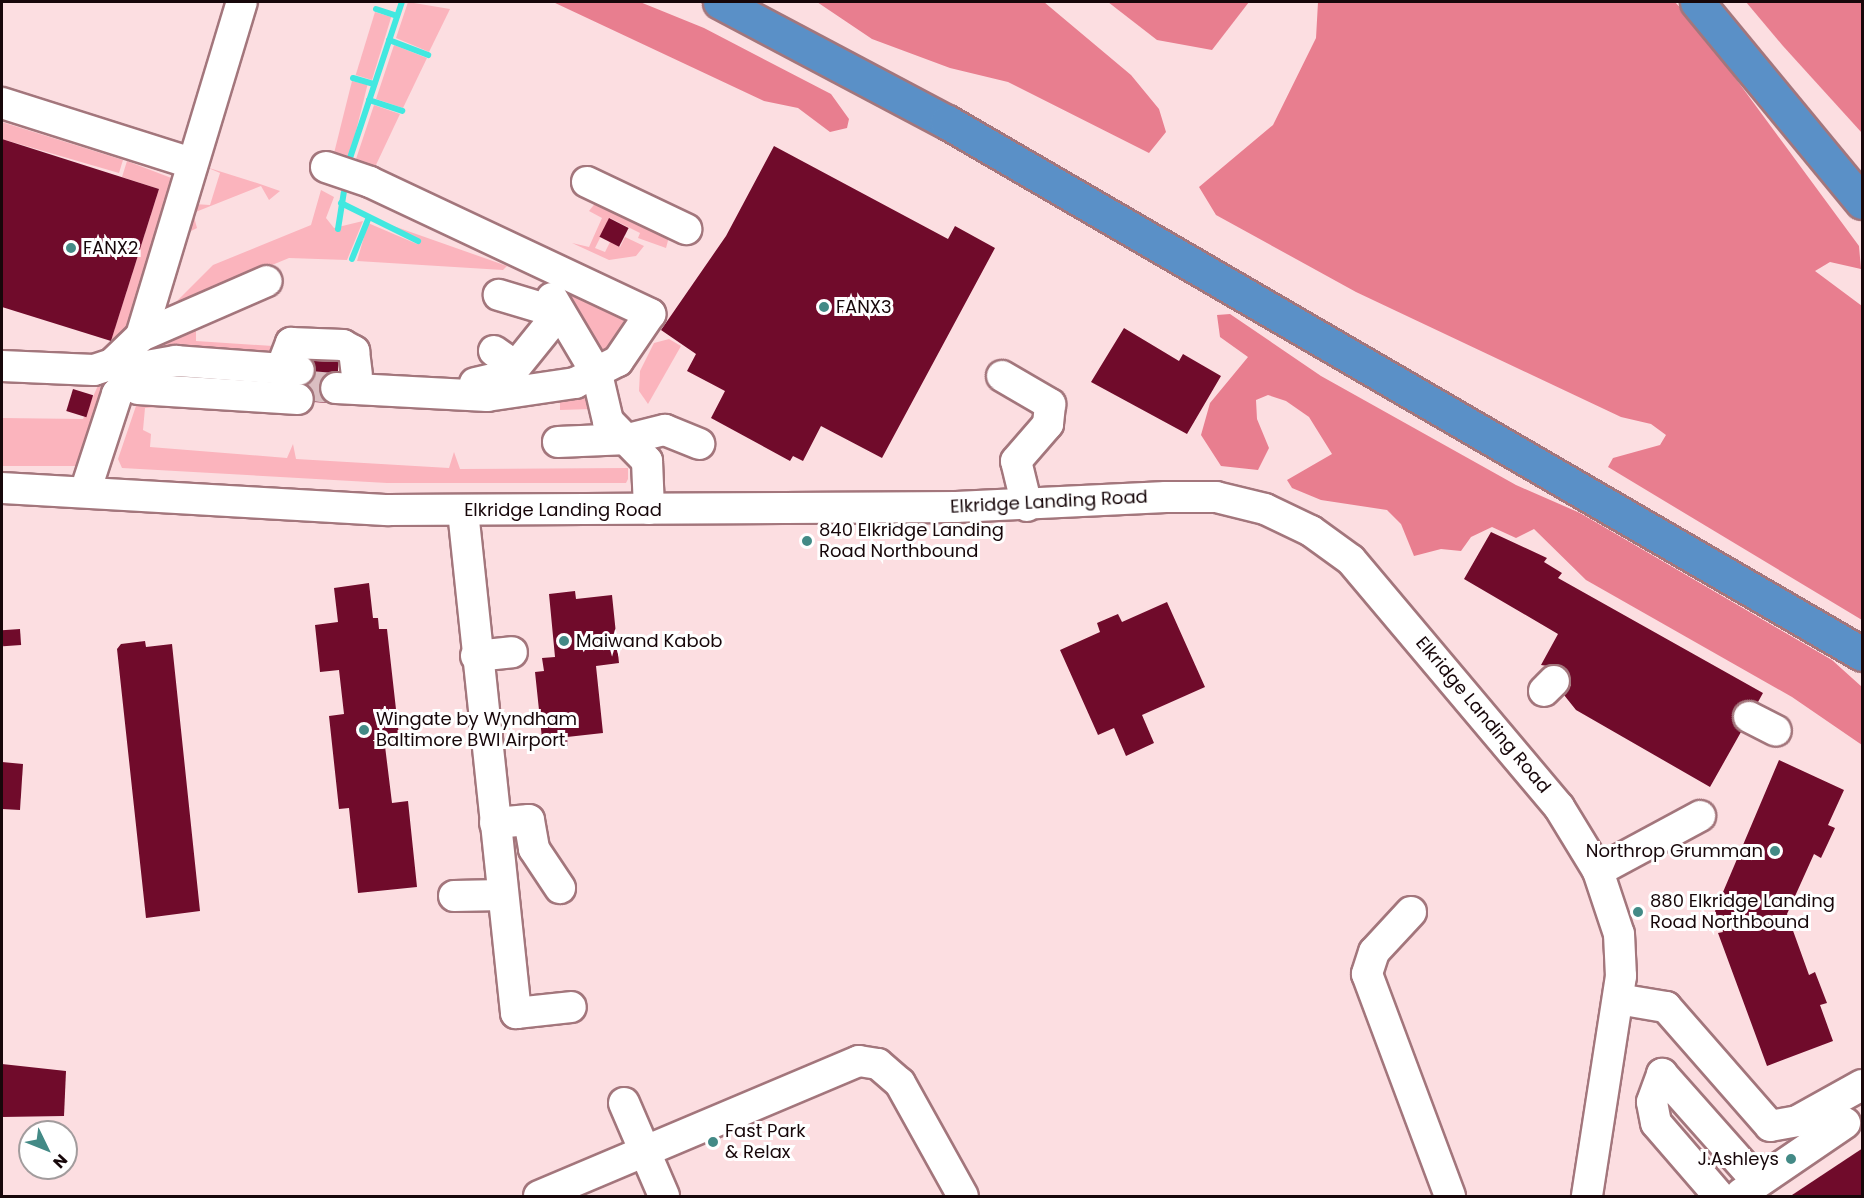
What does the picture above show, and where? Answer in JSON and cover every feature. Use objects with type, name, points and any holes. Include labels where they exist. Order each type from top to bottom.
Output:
[{"type":"highway","points":[[720,2],[947,122],[1863,654]]},
{"type":"highway","points":[[1697,2],[1863,202]]},
{"type":"street","points":[[141,336],[191,163],[242,2]]},
{"type":"street","points":[[2,103],[191,163]]},
{"type":"street","points":[[326,167],[370,182],[650,314],[629,351],[621,383],[628,439]]},
{"type":"street","points":[[587,182],[686,229]]},
{"type":"street","points":[[546,266],[559,313],[597,374],[608,421],[647,461],[649,509]]},
{"type":"street","points":[[546,266],[525,287],[499,295],[559,313]]},
{"type":"street","points":[[2,366],[94,370],[112,364],[141,336],[267,281]]},
{"type":"street","points":[[294,381],[291,344],[331,344],[354,351],[341,384],[488,384],[511,373],[559,313]]},
{"type":"street","points":[[511,373],[597,374],[629,351]]},
{"type":"street","points":[[95,490],[117,394],[141,368],[176,361],[294,381]]},
{"type":"street","points":[[95,490],[138,389],[168,375],[294,381]]},
{"type":"street","points":[[1002,376],[1050,404],[1048,424],[1036,443],[1023,450],[1016,461],[1027,506]]},
{"type":"street","points":[[558,442],[628,439],[665,430],[699,444]]},
{"type":"street","name":"Elkridge Landing Road","points":[[2,488],[95,490],[342,508],[463,511],[1027,506],[1216,497],[1265,509],[1311,531],[1351,560],[1390,603],[1559,807],[1598,871],[1618,934],[1618,999],[1587,1197]]},
{"type":"street","points":[[463,511],[476,656],[516,1013],[571,1007]]},
{"type":"street","points":[[476,656],[512,652]]},
{"type":"street","points":[[1749,717],[1776,731]]},
{"type":"street","points":[[1598,871],[1700,816]]},
{"type":"street","points":[[495,823],[529,820],[534,849],[560,888]]},
{"type":"street","points":[[454,896],[503,895]]},
{"type":"street","points":[[1411,912],[1374,952],[1367,974],[1450,1197]]},
{"type":"street","points":[[1618,999],[1666,1007],[1770,1126],[1794,1158]]},
{"type":"street","points":[[539,1197],[859,1061],[878,1064],[900,1083],[963,1197]]},
{"type":"street","points":[[1719,1197],[1656,1123],[1652,1102],[1662,1074],[1748,1189],[1845,1123]]},
{"type":"street","points":[[1770,1126],[1797,1121],[1863,1084]]},
{"type":"street","points":[[624,1103],[664,1197]]},
{"type":"shaded area","points":[[408,2],[450,9],[429,52],[396,38]]},
{"type":"shaded area","points":[[553,2],[640,2],[704,28],[831,94],[849,119],[847,128],[830,132],[798,108],[764,101]]},
{"type":"shaded area","points":[[817,2],[1044,2],[1131,75],[1159,109],[1166,132],[1149,153],[1008,82],[950,68],[872,39]]},
{"type":"shaded area","points":[[1108,2],[1249,2],[1212,50],[1157,40]]},
{"type":"shaded area","points":[[1318,2],[1675,2],[1697,26],[1859,246],[1861,269],[1830,262],[1815,271],[1862,306],[1862,620],[1608,467],[1613,458],[1660,445],[1666,435],[1651,424],[1621,417],[1356,292],[1216,215],[1199,187],[1273,125],[1316,38]]},
{"type":"shaded area","points":[[1746,2],[1862,2],[1862,133],[1783,46]]},
{"type":"shaded area","points":[[375,12],[391,17],[372,80],[356,75]]},
{"type":"shaded area","points":[[394,45],[427,58],[403,108],[376,99]]},
{"type":"shaded area","points":[[352,81],[368,85],[349,159],[334,155]]},
{"type":"shaded area","points":[[374,105],[400,114],[375,167],[369,168],[356,159]]},
{"type":"shaded area","points":[[2,122],[123,160],[119,173],[2,139]]},
{"type":"shaded area","points":[[127,161],[174,179],[127,340],[108,350],[159,189],[122,177]]},
{"type":"shaded area","points":[[206,167],[280,191],[269,200],[261,186],[193,213],[197,228],[185,234],[194,204],[210,205],[220,173]]},
{"type":"shaded area","points":[[321,190],[334,197],[326,218],[334,228],[363,221],[347,260],[289,258],[171,307],[213,265],[311,225]]},
{"type":"shaded area","points":[[597,201],[669,237],[666,248],[638,238],[640,233],[610,218],[595,248],[605,252],[610,242],[620,247],[625,237],[644,246],[636,256],[609,260],[572,243],[589,247],[602,218],[589,211]]},
{"type":"shaded area","points":[[368,223],[417,244],[419,239],[385,223],[507,266],[503,270],[357,261]]},
{"type":"shaded area","points":[[571,291],[624,318],[619,343],[603,353],[566,293]]},
{"type":"shaded area","points":[[1230,314],[1321,376],[1516,485],[1580,513],[1832,660],[1862,687],[1862,745],[1792,697],[1586,580],[1534,529],[1516,538],[1492,527],[1471,537],[1461,551],[1441,549],[1414,556],[1401,524],[1387,510],[1321,500],[1292,488],[1287,480],[1332,454],[1309,417],[1286,401],[1268,395],[1256,400],[1257,419],[1269,448],[1258,470],[1221,466],[1201,435],[1210,403],[1248,357],[1220,337],[1217,315]]},
{"type":"shaded area","points":[[196,328],[196,341],[273,346],[277,330],[299,331],[276,353],[155,350]]},
{"type":"shaded area","points":[[669,339],[681,346],[648,404],[639,391],[640,371],[654,343]]},
{"type":"shaded area","points":[[109,379],[82,466],[2,466],[2,418],[83,419],[100,381]]},
{"type":"shaded area","points":[[588,390],[592,409],[560,410],[560,394]]},
{"type":"shaded area","points":[[160,392],[159,407],[145,408],[143,430],[151,434],[150,447],[287,458],[293,444],[296,459],[449,468],[454,452],[460,469],[628,468],[628,479],[626,483],[387,483],[122,468],[118,459],[137,403]]},
{"type":"building","name":"FANX2","points":[[2,139],[159,189],[111,341],[2,307]]},
{"type":"building","name":"FANX3","points":[[774,146],[948,239],[955,226],[995,248],[882,458],[821,426],[803,461],[793,456],[790,461],[711,418],[725,391],[687,371],[696,354],[661,330],[726,236]]},
{"type":"building","points":[[609,218],[629,228],[619,247],[599,237]]},
{"type":"building","points":[[1124,328],[1179,361],[1183,354],[1221,376],[1187,434],[1091,382]]},
{"type":"building","points":[[313,361],[338,362],[338,371],[328,373],[319,387],[329,403],[314,402],[308,385],[316,372]]},
{"type":"building","points":[[73,389],[93,395],[86,417],[66,411]]},
{"type":"building","points":[[1491,532],[1547,558],[1544,562],[1562,573],[1558,578],[1763,693],[1758,702],[1748,700],[1734,709],[1732,718],[1741,732],[1710,787],[1576,710],[1564,695],[1571,685],[1567,669],[1541,665],[1558,634],[1464,579]]},
{"type":"building","name":"Wingate by Wyndham Baltimore BWI Airport","points":[[369,583],[373,618],[378,618],[379,629],[387,629],[400,745],[385,746],[392,803],[408,801],[417,887],[358,893],[349,808],[339,809],[329,716],[344,714],[339,670],[320,672],[315,625],[338,622],[334,588]]},
{"type":"building","points":[[575,591],[576,599],[612,595],[619,663],[596,666],[603,733],[567,737],[568,746],[543,748],[535,672],[544,671],[542,658],[555,657],[549,594]]},
{"type":"building","points":[[1167,602],[1205,687],[1142,715],[1154,743],[1126,756],[1114,728],[1098,735],[1060,650],[1100,632],[1097,623],[1118,614],[1122,622]]},
{"type":"building","points":[[20,629],[21,645],[3,646],[2,630]]},
{"type":"building","points":[[145,641],[146,647],[172,644],[200,911],[146,918],[117,649],[121,644]]},
{"type":"building","points":[[1779,760],[1844,790],[1828,825],[1835,828],[1821,858],[1814,854],[1787,914],[1809,975],[1815,972],[1827,1003],[1820,1005],[1833,1041],[1767,1066],[1718,933],[1723,932],[1715,911]]},
{"type":"building","points":[[2,762],[23,764],[20,810],[2,809]]},
{"type":"building","points":[[2,1064],[66,1071],[64,1116],[2,1117]]},
{"type":"building","points":[[1863,1148],[1863,1197],[1789,1197]]},
{"type":"waterway","points":[[349,161],[402,2]]},
{"type":"waterway","points":[[376,9],[397,16]]},
{"type":"waterway","points":[[389,40],[428,55]]},
{"type":"waterway","points":[[353,78],[374,84]]},
{"type":"waterway","points":[[369,100],[402,111]]},
{"type":"waterway","points":[[338,229],[344,192]]},
{"type":"waterway","points":[[341,203],[418,241]]},
{"type":"waterway","points":[[352,259],[369,217]]},
{"type":"tunnel","points":[[298,385],[336,388]]},
{"type":"place","name":"FANX2","points":[[71,248]]},
{"type":"place","name":"FANX3","points":[[824,307]]},
{"type":"place","name":"840 Elkridge Landing Road Northbound","points":[[807,541]]},
{"type":"place","name":"Maiwand Kabob","points":[[564,641]]},
{"type":"place","name":"Wingate by Wyndham Baltimore BWI Airport","points":[[364,730]]},
{"type":"place","name":"Northrop Grumman","points":[[1775,851]]},
{"type":"place","name":"880 Elkridge Landing Road Northbound","points":[[1638,912]]},
{"type":"place","name":"Fast Park & Relax","points":[[713,1142]]},
{"type":"place","name":"J.Ashleys","points":[[1791,1159]]}]
